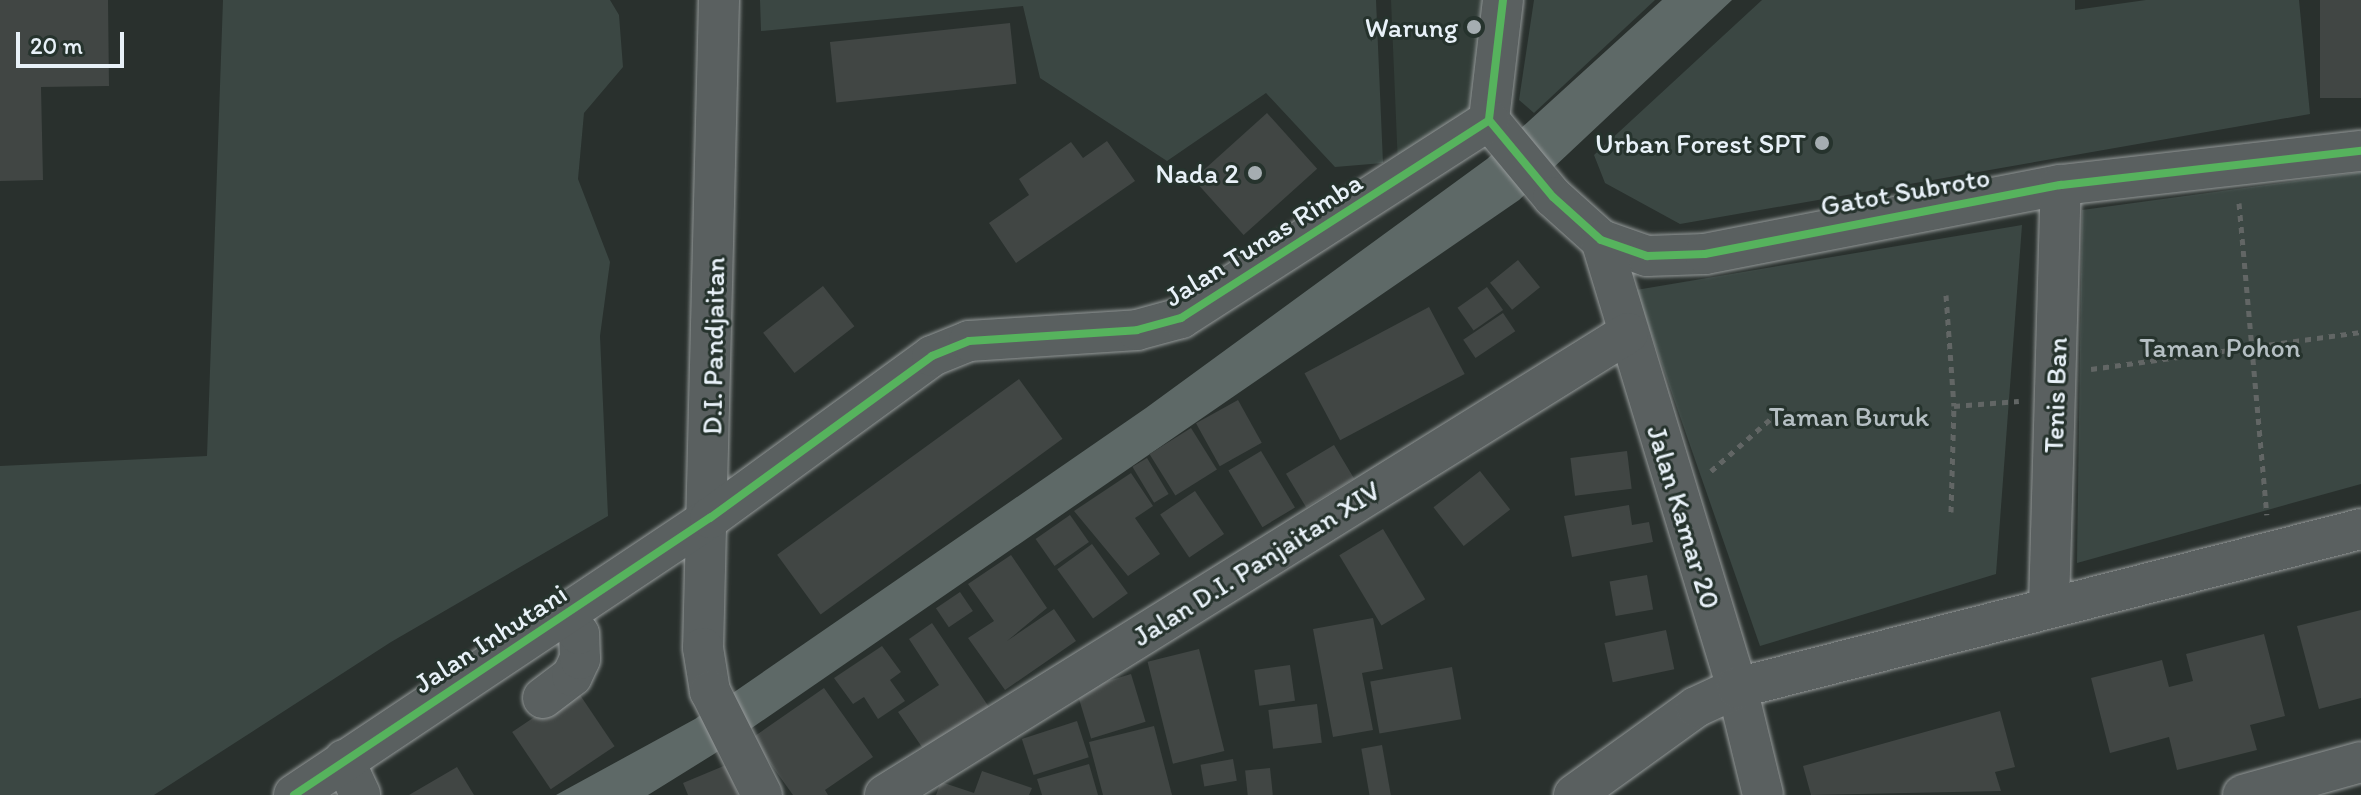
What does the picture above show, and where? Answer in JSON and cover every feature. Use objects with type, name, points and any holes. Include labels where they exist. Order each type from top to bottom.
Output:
[{"type":"street","name":"D.I. Pandjaitan","points":[[719,0],[710,518],[703,648],[710,691],[762,795]]},
{"type":"street","points":[[1496,129],[1503,0]]},
{"type":"street","name":"Jalan Tunas Rimba","points":[[710,518],[932,356],[969,341],[1171,323],[1496,129]]},
{"type":"street","name":"Gatot Subroto","points":[[1496,129],[1553,197],[1601,240],[1647,256],[1677,258],[2061,185],[2361,151]]},
{"type":"street","name":"Tenis Ban","points":[[2049,605],[2061,185]]},
{"type":"street","name":"Jalan Kamar 20","points":[[1601,240],[1737,688],[1763,795]]},
{"type":"street","name":"Jalan D.I. Panjaitan XIV","points":[[885,795],[1628,333]]},
{"type":"street","name":"Jalan Inhutani","points":[[294,795],[352,778],[565,615],[710,518]]},
{"type":"street","points":[[1574,795],[1696,707],[1737,688],[2049,605],[2361,529]]},
{"type":"street","points":[[543,698],[572,676],[580,659],[579,634],[565,615]]},
{"type":"street","points":[[2243,795],[2361,762]]},
{"type":"path","points":[[2238,193],[2268,520]]},
{"type":"path","points":[[1946,295],[1954,406],[1951,512]]},
{"type":"path","points":[[2085,370],[2251,350],[2361,332]]},
{"type":"path","points":[[1954,406],[2028,401]]},
{"type":"path","points":[[1703,477],[1783,408]]},
{"type":"shaded area","points":[[1391,0],[1484,0],[1473,122],[1398,166]]},
{"type":"shaded area","points":[[1662,0],[1732,0],[1519,200],[714,754],[648,795],[556,795],[695,719],[1146,408],[1487,159]]},
{"type":"green space","points":[[223,0],[610,0],[619,15],[623,67],[584,113],[578,179],[610,262],[600,336],[608,516],[391,642],[154,795],[0,795],[0,466],[207,456]]},
{"type":"green space","points":[[760,0],[1376,0],[1383,163],[1335,167],[1266,93],[1167,161],[1040,78],[1023,6],[761,31]]},
{"type":"green space","points":[[1534,0],[1655,0],[1534,113],[1519,100]]},
{"type":"green space","points":[[1762,0],[2075,0],[2075,10],[2146,0],[2299,0],[2310,114],[1680,224],[1605,183],[1594,155]]},
{"type":"green space","name":"Taman Pohon","points":[[2361,172],[2361,484],[2077,563],[2082,210]]},
{"type":"green space","name":"Taman Buruk","points":[[2022,225],[1996,574],[1760,646],[1636,290]]},
{"type":"building","points":[[0,0],[108,0],[109,86],[41,87],[43,180],[0,181]]},
{"type":"building","points":[[2320,0],[2361,0],[2361,98],[2320,98]]},
{"type":"building","points":[[1010,23],[1016,84],[836,103],[830,42]]},
{"type":"building","name":"Nada 2","points":[[1267,113],[1317,169],[1244,235],[1193,179]]},
{"type":"building","points":[[1107,141],[1135,181],[1016,263],[989,223],[1029,195],[1019,179],[1071,142],[1083,158]]},
{"type":"building","points":[[1518,260],[1540,287],[1512,310],[1490,283]]},
{"type":"building","points":[[823,286],[854,326],[795,373],[763,333]]},
{"type":"building","points":[[1487,287],[1503,310],[1474,331],[1458,308]]},
{"type":"building","points":[[1429,307],[1465,374],[1340,440],[1305,373]]},
{"type":"building","points":[[1503,313],[1515,331],[1476,358],[1463,340]]},
{"type":"building","points":[[1019,379],[1062,439],[821,615],[777,555]]},
{"type":"building","points":[[1238,400],[1262,443],[1220,466],[1196,423]]},
{"type":"building","points":[[1191,428],[1217,470],[1175,496],[1149,454]]},
{"type":"building","points":[[1334,445],[1354,478],[1306,507],[1286,474]]},
{"type":"building","points":[[1261,451],[1295,508],[1262,527],[1228,471]]},
{"type":"building","points":[[1627,451],[1632,489],[1575,496],[1570,458]]},
{"type":"building","points":[[1147,458],[1169,494],[1154,503],[1132,467]]},
{"type":"building","points":[[1480,471],[1510,510],[1464,546],[1434,507]]},
{"type":"building","points":[[1131,473],[1153,506],[1135,518],[1160,554],[1128,576],[1074,511]]},
{"type":"building","points":[[1195,491],[1224,534],[1189,558],[1160,514]]},
{"type":"building","points":[[1629,505],[1632,525],[1649,522],[1653,542],[1572,557],[1564,516]]},
{"type":"building","points":[[1070,515],[1089,542],[1055,566],[1036,539]]},
{"type":"building","points":[[1383,529],[1425,599],[1382,626],[1339,555]]},
{"type":"building","points":[[1092,544],[1128,593],[1093,619],[1057,569]]},
{"type":"building","points":[[1011,555],[1047,608],[1007,641],[1054,609],[1076,641],[1005,690],[968,638],[994,621],[968,584]]},
{"type":"building","points":[[1647,575],[1653,609],[1616,616],[1610,582]]},
{"type":"building","points":[[960,592],[973,611],[949,627],[936,608]]},
{"type":"building","points":[[2361,610],[2361,698],[2319,709],[2297,626]]},
{"type":"building","points":[[1373,618],[1383,669],[1362,673],[1373,730],[1333,737],[1313,629]]},
{"type":"building","points":[[932,623],[993,713],[928,756],[898,712],[939,685],[909,639]]},
{"type":"building","points":[[1666,630],[1674,669],[1613,682],[1604,643]]},
{"type":"building","points":[[2264,634],[2285,716],[2250,725],[2257,750],[2177,770],[2169,737],[2110,753],[2091,678],[2162,660],[2169,687],[2193,681],[2186,654]]},
{"type":"building","points":[[882,646],[901,672],[890,680],[905,701],[878,719],[864,697],[853,704],[834,678]]},
{"type":"building","points":[[1199,649],[1224,751],[1173,764],[1148,662]]},
{"type":"building","points":[[1290,665],[1295,701],[1259,706],[1254,670]]},
{"type":"building","points":[[1452,667],[1461,719],[1379,734],[1370,681]]},
{"type":"building","points":[[1131,674],[1146,722],[1091,738],[1076,691]]},
{"type":"building","points":[[824,688],[873,757],[825,790],[828,795],[793,795],[752,738]]},
{"type":"building","points":[[576,689],[615,746],[551,789],[512,732]]},
{"type":"building","points":[[1317,704],[1322,743],[1273,749],[1268,710]]},
{"type":"building","points":[[2000,711],[2015,767],[1995,772],[2001,791],[1811,795],[1803,766]]},
{"type":"building","points":[[1077,721],[1089,757],[1034,775],[1022,739]]},
{"type":"building","points":[[1154,726],[1172,795],[1103,795],[1089,742]]},
{"type":"building","points":[[1382,745],[1391,795],[1369,795],[1361,749]]},
{"type":"building","points":[[1233,759],[1237,781],[1204,786],[1201,765]]},
{"type":"building","points":[[1089,764],[1098,795],[1042,795],[1037,779]]},
{"type":"building","points":[[726,765],[738,795],[688,795],[683,783]]},
{"type":"building","points":[[457,767],[474,795],[409,795]]},
{"type":"building","points":[[1270,768],[1273,795],[1248,795],[1245,771]]},
{"type":"building","points":[[982,771],[1032,788],[1029,795],[936,795],[941,782],[974,793]]},
{"type":"cycle path","points":[[1503,0],[1489,120],[1553,197],[1601,240],[1647,256],[1705,254],[2061,185],[2361,151]]},
{"type":"cycle path","points":[[294,795],[710,518],[932,356],[969,341],[1137,330],[1181,318],[1489,120]]},
{"type":"place","name":"Warung","points":[[1474,27]]},
{"type":"place","name":"Urban Forest SPT","points":[[1822,143]]},
{"type":"place","name":"Nada 2","points":[[1255,173]]}]
